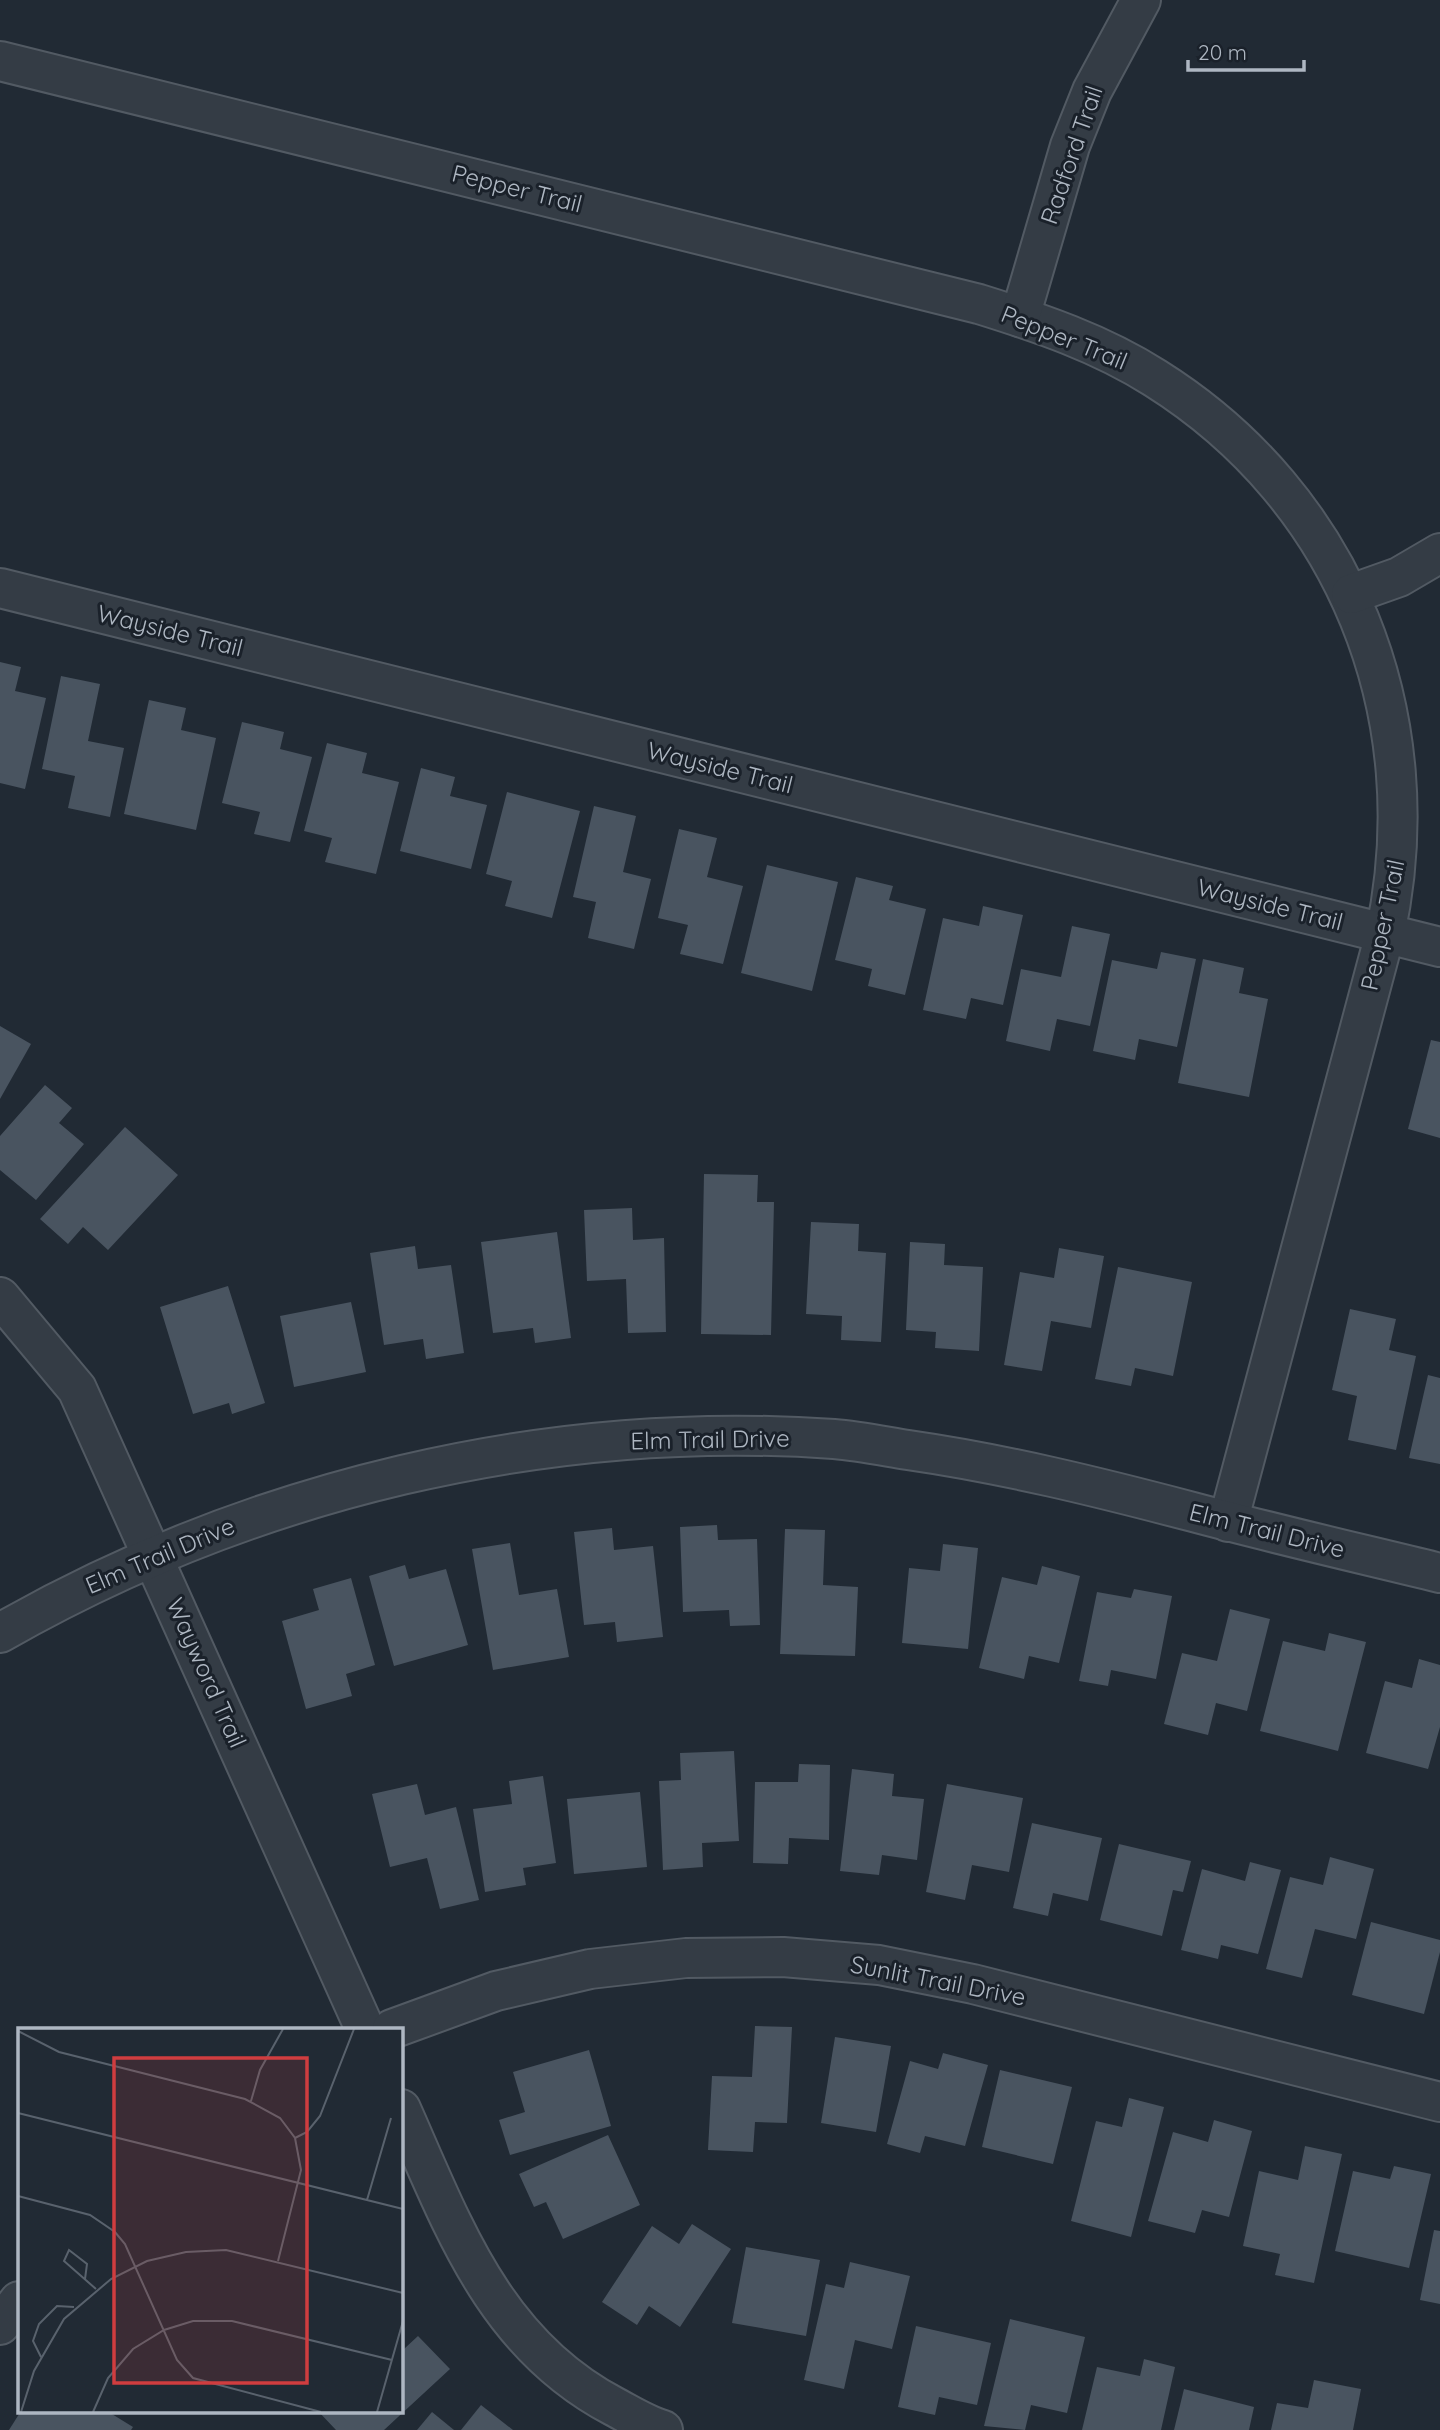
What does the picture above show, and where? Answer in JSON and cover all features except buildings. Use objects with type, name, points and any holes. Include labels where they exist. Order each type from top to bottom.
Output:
[{"type":"street","name":"Radford Trail","points":[[1020,317],[1070,146],[1092,91],[1142,0]]},
{"type":"street","name":"Pepper Trail","points":[[0,61],[1020,317],[1106,350],[1154,377],[1200,408],[1241,445],[1279,486],[1312,530],[1351,594],[1380,671],[1392,725],[1399,780],[1400,835],[1395,890],[1385,934],[1228,1522]]},
{"type":"street","points":[[1351,594],[1399,577],[1440,553]]},
{"type":"street","name":"Wayside Trail","points":[[0,588],[1440,947]]},
{"type":"street","name":"Wayword Trail","points":[[0,1297],[77,1389],[365,2028]]},
{"type":"street","name":"Elm Trail Drive","points":[[0,1633],[66,1596],[242,1521],[386,1477],[534,1449],[684,1436],[835,1439],[978,1460],[1075,1481],[1228,1522],[1440,1573]]},
{"type":"street","name":"Sunlit Trail Drive","points":[[395,2028],[496,1991],[590,1969],[686,1958],[783,1957],[879,1965],[973,1984],[1440,2102]]},
{"type":"street","points":[[402,2111],[468,2259],[487,2290],[533,2348],[590,2394],[663,2430]]},
{"type":"street","points":[[0,2325],[18,2302]]}]
